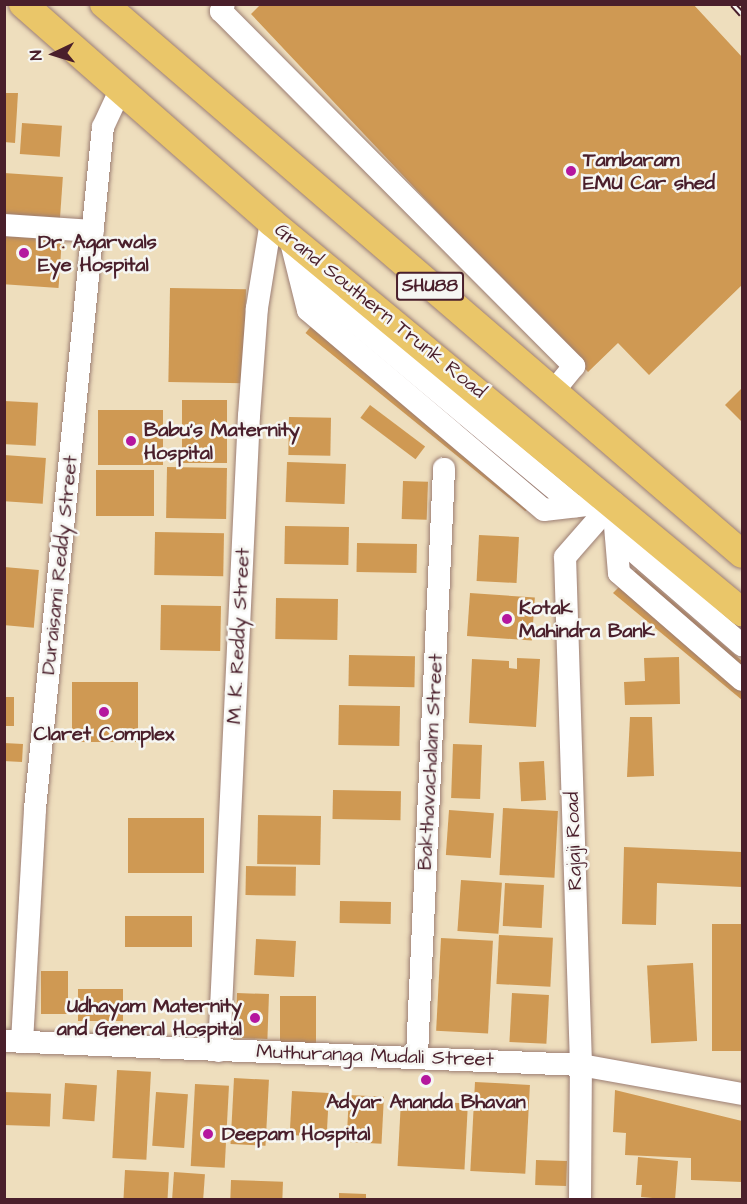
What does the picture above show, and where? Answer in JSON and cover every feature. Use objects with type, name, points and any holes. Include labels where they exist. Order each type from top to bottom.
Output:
[{"type":"main road","name":"Grand Southern Trunk Road","points":[[23,4],[119,92],[281,230],[613,502],[742,612]]},
{"type":"main road","name":"SHU88","points":[[104,4],[742,554]]},
{"type":"street","points":[[224,4],[221,11],[574,366],[553,392]]},
{"type":"street","name":"Duraisami Reddy Street","points":[[14,1041],[103,127],[119,92]]},
{"type":"street","points":[[4,225],[93,231]]},
{"type":"street","points":[[281,230],[300,276],[308,310],[544,510],[613,502],[619,573],[742,680]]},
{"type":"street","name":"M. K. Reddy Street","points":[[219,1051],[249,416],[257,308],[281,230]]},
{"type":"street","name":"Bakthavachalam Street","points":[[417,1055],[444,469]]},
{"type":"street","name":"Rajaji Road","points":[[580,1200],[581,1065],[565,557],[613,502]]},
{"type":"street","points":[[616,536],[742,645]]},
{"type":"street","name":"Muthuranga Mudali Street","points":[[14,1041],[219,1051],[417,1055],[581,1065],[742,1094]]},
{"type":"building","name":"Tambaram EMU Car shed","points":[[261,4],[693,4],[742,57],[742,285],[649,375],[618,343],[588,372],[251,14]]},
{"type":"building","points":[[4,93],[18,93],[15,143],[4,142]]},
{"type":"building","points":[[22,123],[62,126],[60,157],[20,154]]},
{"type":"building","points":[[4,173],[63,177],[60,222],[4,218]]},
{"type":"building","points":[[4,236],[62,240],[59,288],[4,284]]},
{"type":"building","points":[[170,288],[246,289],[244,383],[168,382]]},
{"type":"building","points":[[325,309],[545,487],[525,511],[305,333]]},
{"type":"building","points":[[741,389],[742,391],[742,422],[725,405]]},
{"type":"building","points":[[182,400],[227,400],[227,463],[182,463]]},
{"type":"building","points":[[4,401],[38,403],[36,446],[4,444]]},
{"type":"building","points":[[370,405],[425,447],[415,459],[360,418]]},
{"type":"building","points":[[98,410],[163,410],[163,465],[98,465]]},
{"type":"building","points":[[289,417],[331,418],[330,456],[288,455]]},
{"type":"building","points":[[4,455],[46,458],[43,504],[4,501]]},
{"type":"building","points":[[287,462],[346,464],[345,504],[286,502]]},
{"type":"building","points":[[167,467],[227,468],[226,519],[166,518]]},
{"type":"building","points":[[96,470],[154,470],[154,516],[96,516]]},
{"type":"building","points":[[403,481],[428,482],[427,520],[402,519]]},
{"type":"building","points":[[285,526],[349,527],[348,565],[284,564]]},
{"type":"building","points":[[155,532],[224,533],[223,576],[154,575]]},
{"type":"building","points":[[479,535],[519,537],[517,583],[477,581]]},
{"type":"building","points":[[357,543],[417,544],[416,573],[356,572]]},
{"type":"building","points":[[4,567],[39,570],[34,628],[4,625]]},
{"type":"building","points":[[636,570],[742,661],[742,700],[613,593]]},
{"type":"building","points":[[470,593],[535,598],[532,640],[467,636]]},
{"type":"building","points":[[276,598],[338,599],[337,640],[275,639]]},
{"type":"building","points":[[161,605],[221,606],[220,651],[160,650]]},
{"type":"building","points":[[349,655],[415,656],[414,687],[348,686]]},
{"type":"building","points":[[679,657],[680,704],[625,705],[624,682],[645,681],[644,658]]},
{"type":"building","points":[[517,658],[540,659],[536,727],[469,723],[472,659],[509,661],[509,668],[517,669]]},
{"type":"building","name":"Claret Complex","points":[[72,682],[138,682],[138,742],[72,742]]},
{"type":"building","points":[[4,697],[14,697],[14,726],[4,726]]},
{"type":"building","points":[[339,705],[400,706],[399,746],[338,745]]},
{"type":"building","points":[[630,717],[652,717],[654,776],[627,777]]},
{"type":"building","points":[[4,743],[23,744],[22,762],[4,761]]},
{"type":"building","points":[[453,744],[482,745],[480,799],[451,798]]},
{"type":"building","points":[[544,761],[546,800],[521,801],[519,762]]},
{"type":"building","points":[[333,790],[401,791],[400,820],[332,819]]},
{"type":"building","points":[[503,808],[558,811],[554,878],[499,875]]},
{"type":"building","points":[[449,810],[494,813],[491,858],[446,855]]},
{"type":"building","points":[[258,815],[321,816],[320,865],[257,864]]},
{"type":"building","points":[[128,818],[204,818],[204,873],[128,873]]},
{"type":"building","points":[[624,847],[742,852],[742,887],[657,883],[656,925],[622,924]]},
{"type":"building","points":[[246,866],[296,867],[295,896],[245,895]]},
{"type":"building","points":[[461,880],[502,883],[498,934],[457,931]]},
{"type":"building","points":[[505,883],[544,885],[542,928],[503,926]]},
{"type":"building","points":[[340,901],[391,902],[391,924],[340,923]]},
{"type":"building","points":[[125,916],[192,916],[192,947],[125,947]]},
{"type":"building","points":[[712,924],[742,924],[742,1051],[712,1051]]},
{"type":"building","points":[[499,935],[553,938],[550,987],[496,984]]},
{"type":"building","points":[[441,938],[493,941],[488,1034],[436,1031]]},
{"type":"building","points":[[256,939],[296,941],[294,977],[254,975]]},
{"type":"building","points":[[693,963],[697,1041],[651,1043],[647,965]]},
{"type":"building","points":[[41,971],[68,971],[68,1014],[41,1014]]},
{"type":"building","points":[[78,989],[123,989],[123,1021],[78,1021]]},
{"type":"building","points":[[237,993],[269,994],[267,1039],[235,1038]]},
{"type":"building","points":[[512,993],[549,995],[546,1044],[509,1042]]},
{"type":"building","points":[[280,996],[316,996],[316,1049],[280,1049]]},
{"type":"building","points":[[117,1070],[151,1072],[146,1160],[112,1158]]},
{"type":"building","points":[[234,1078],[269,1080],[265,1146],[231,1144]]},
{"type":"building","points":[[475,1082],[530,1085],[525,1174],[470,1171]]},
{"type":"building","points":[[65,1083],[97,1085],[94,1121],[62,1119]]},
{"type":"building","points":[[195,1084],[229,1086],[225,1168],[191,1166]]},
{"type":"building","points":[[615,1090],[742,1121],[742,1182],[691,1180],[691,1158],[625,1155],[626,1133],[613,1132]]},
{"type":"building","points":[[292,1091],[329,1093],[327,1137],[290,1135]]},
{"type":"building","points":[[4,1092],[51,1094],[50,1127],[4,1125]]},
{"type":"building","points":[[156,1092],[188,1094],[184,1148],[152,1146]]},
{"type":"building","points":[[349,1095],[384,1097],[381,1144],[347,1142]]},
{"type":"building","points":[[401,1100],[468,1104],[464,1169],[398,1166]]},
{"type":"building","points":[[638,1157],[678,1161],[675,1200],[641,1197],[642,1185],[636,1185]]},
{"type":"building","points":[[536,1160],[567,1161],[566,1186],[535,1185]]},
{"type":"building","points":[[125,1170],[169,1172],[167,1200],[123,1200]]},
{"type":"building","points":[[174,1172],[205,1174],[203,1200],[172,1200]]},
{"type":"building","points":[[231,1180],[283,1182],[282,1200],[230,1200]]},
{"type":"building","points":[[339,1193],[366,1194],[366,1200],[339,1200]]},
{"type":"railway","points":[[733,4],[742,14]]},
{"type":"place","name":"Tambaram EMU Car shed","points":[[571,171]]},
{"type":"place","name":"Dr. Agarwals Eye Hospital","points":[[24,253]]},
{"type":"place","name":"Babu's Maternity Hospital","points":[[131,441]]},
{"type":"place","name":"Kotak Mahindra Bank","points":[[507,619]]},
{"type":"place","name":"Claret Complex","points":[[104,712]]},
{"type":"place","name":"Udhayam Maternity and General Hospital","points":[[255,1018]]},
{"type":"place","name":"Adyar Ananda Bhavan","points":[[426,1080]]},
{"type":"place","name":"Deepam Hospital","points":[[208,1134]]}]
